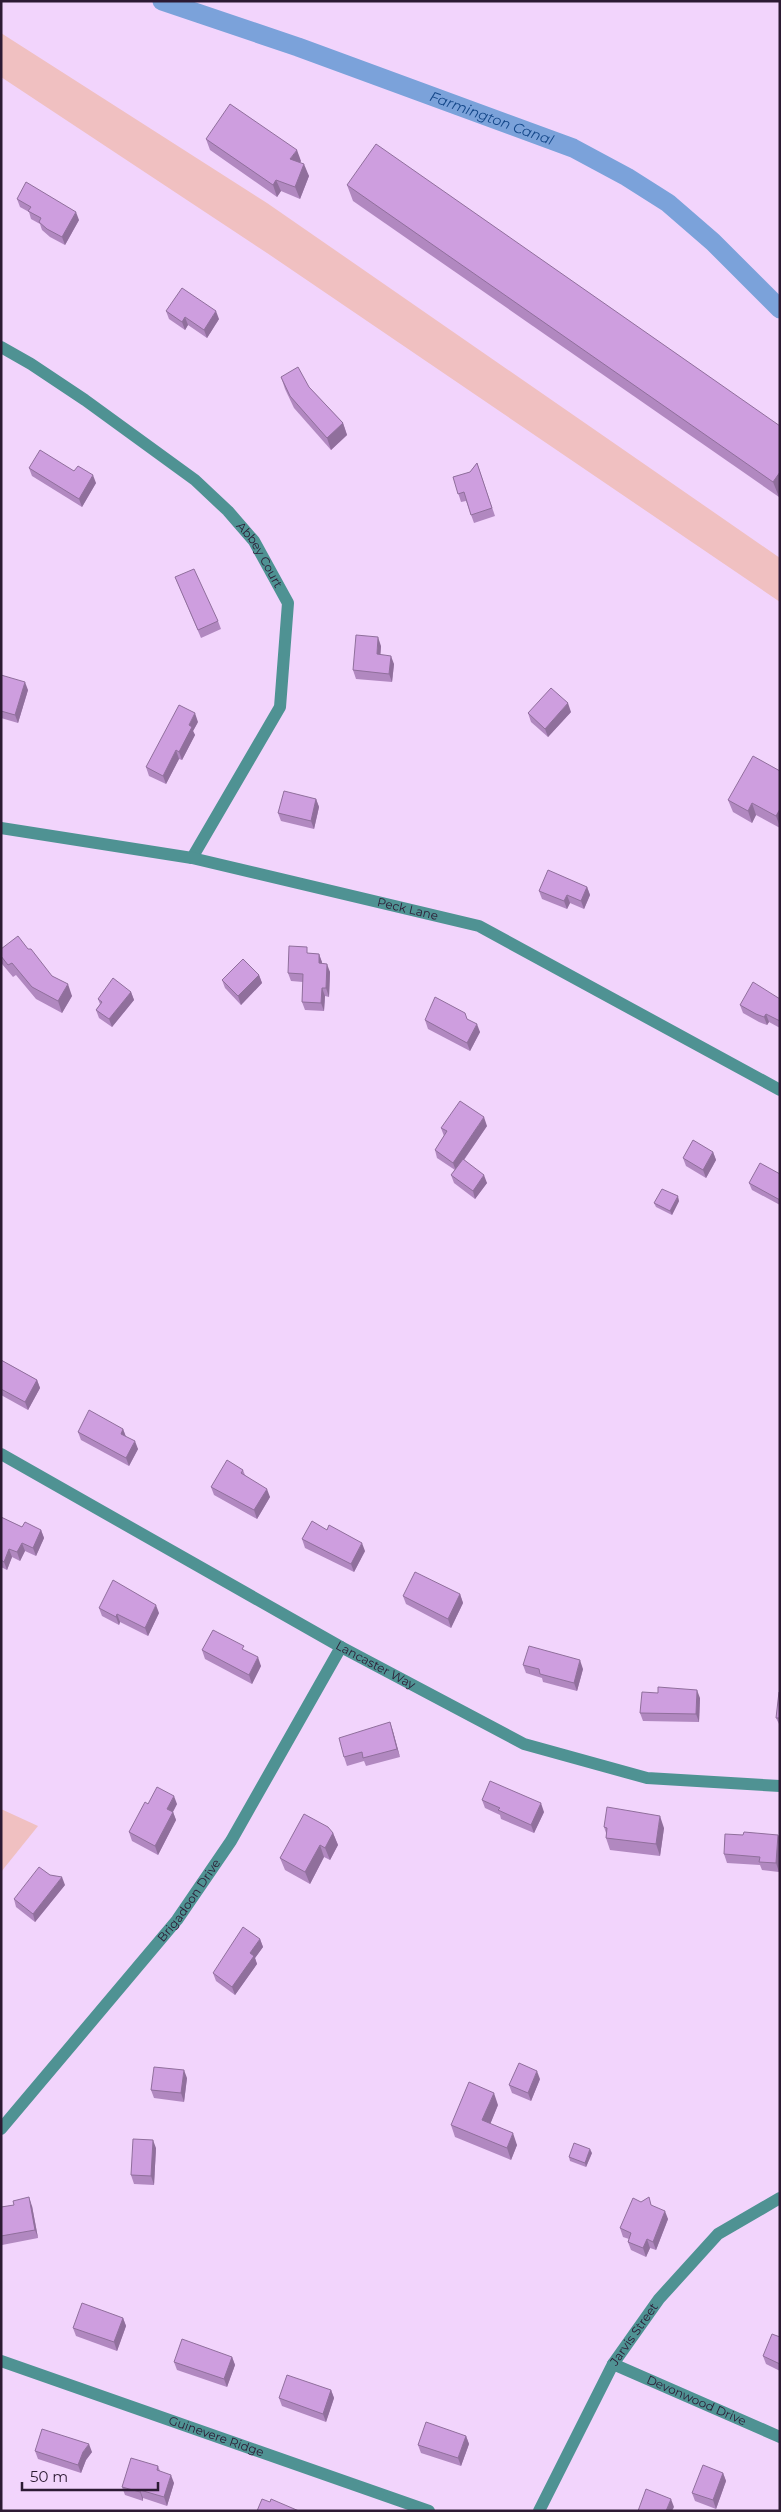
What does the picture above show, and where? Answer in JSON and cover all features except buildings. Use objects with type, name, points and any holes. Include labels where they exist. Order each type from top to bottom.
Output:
[{"type":"street","name":"Abbey Court","points":[[1,347],[31,364],[85,400],[195,480],[228,511],[254,540],[288,603],[280,707],[192,858]]},
{"type":"street","name":"Peck Lane","points":[[1,828],[192,858],[479,926],[780,1090]]},
{"type":"street","name":"Lancaster Way","points":[[1,1454],[341,1647],[524,1744],[647,1778],[780,1786]]},
{"type":"street","name":"Brigadoon Drive","points":[[1,2129],[177,1920],[231,1840],[341,1647]]},
{"type":"street","name":"Jarvis Street","points":[[539,2511],[613,2364],[658,2299],[718,2234],[780,2198]]},
{"type":"street","name":"Guinevere Ridge","points":[[1,2361],[429,2511]]},
{"type":"street","name":"Devonwood Drive","points":[[613,2364],[780,2437]]},
{"type":"shaded area","points":[[1,33],[267,203],[780,558],[780,602],[267,253],[1,77]]},
{"type":"shaded area","points":[[1,1809],[38,1826],[1,1872]]},
{"type":"waterway","name":"Farmington Canal","points":[[162,1],[298,47],[573,148],[627,177],[668,203],[713,242],[780,309]]}]
